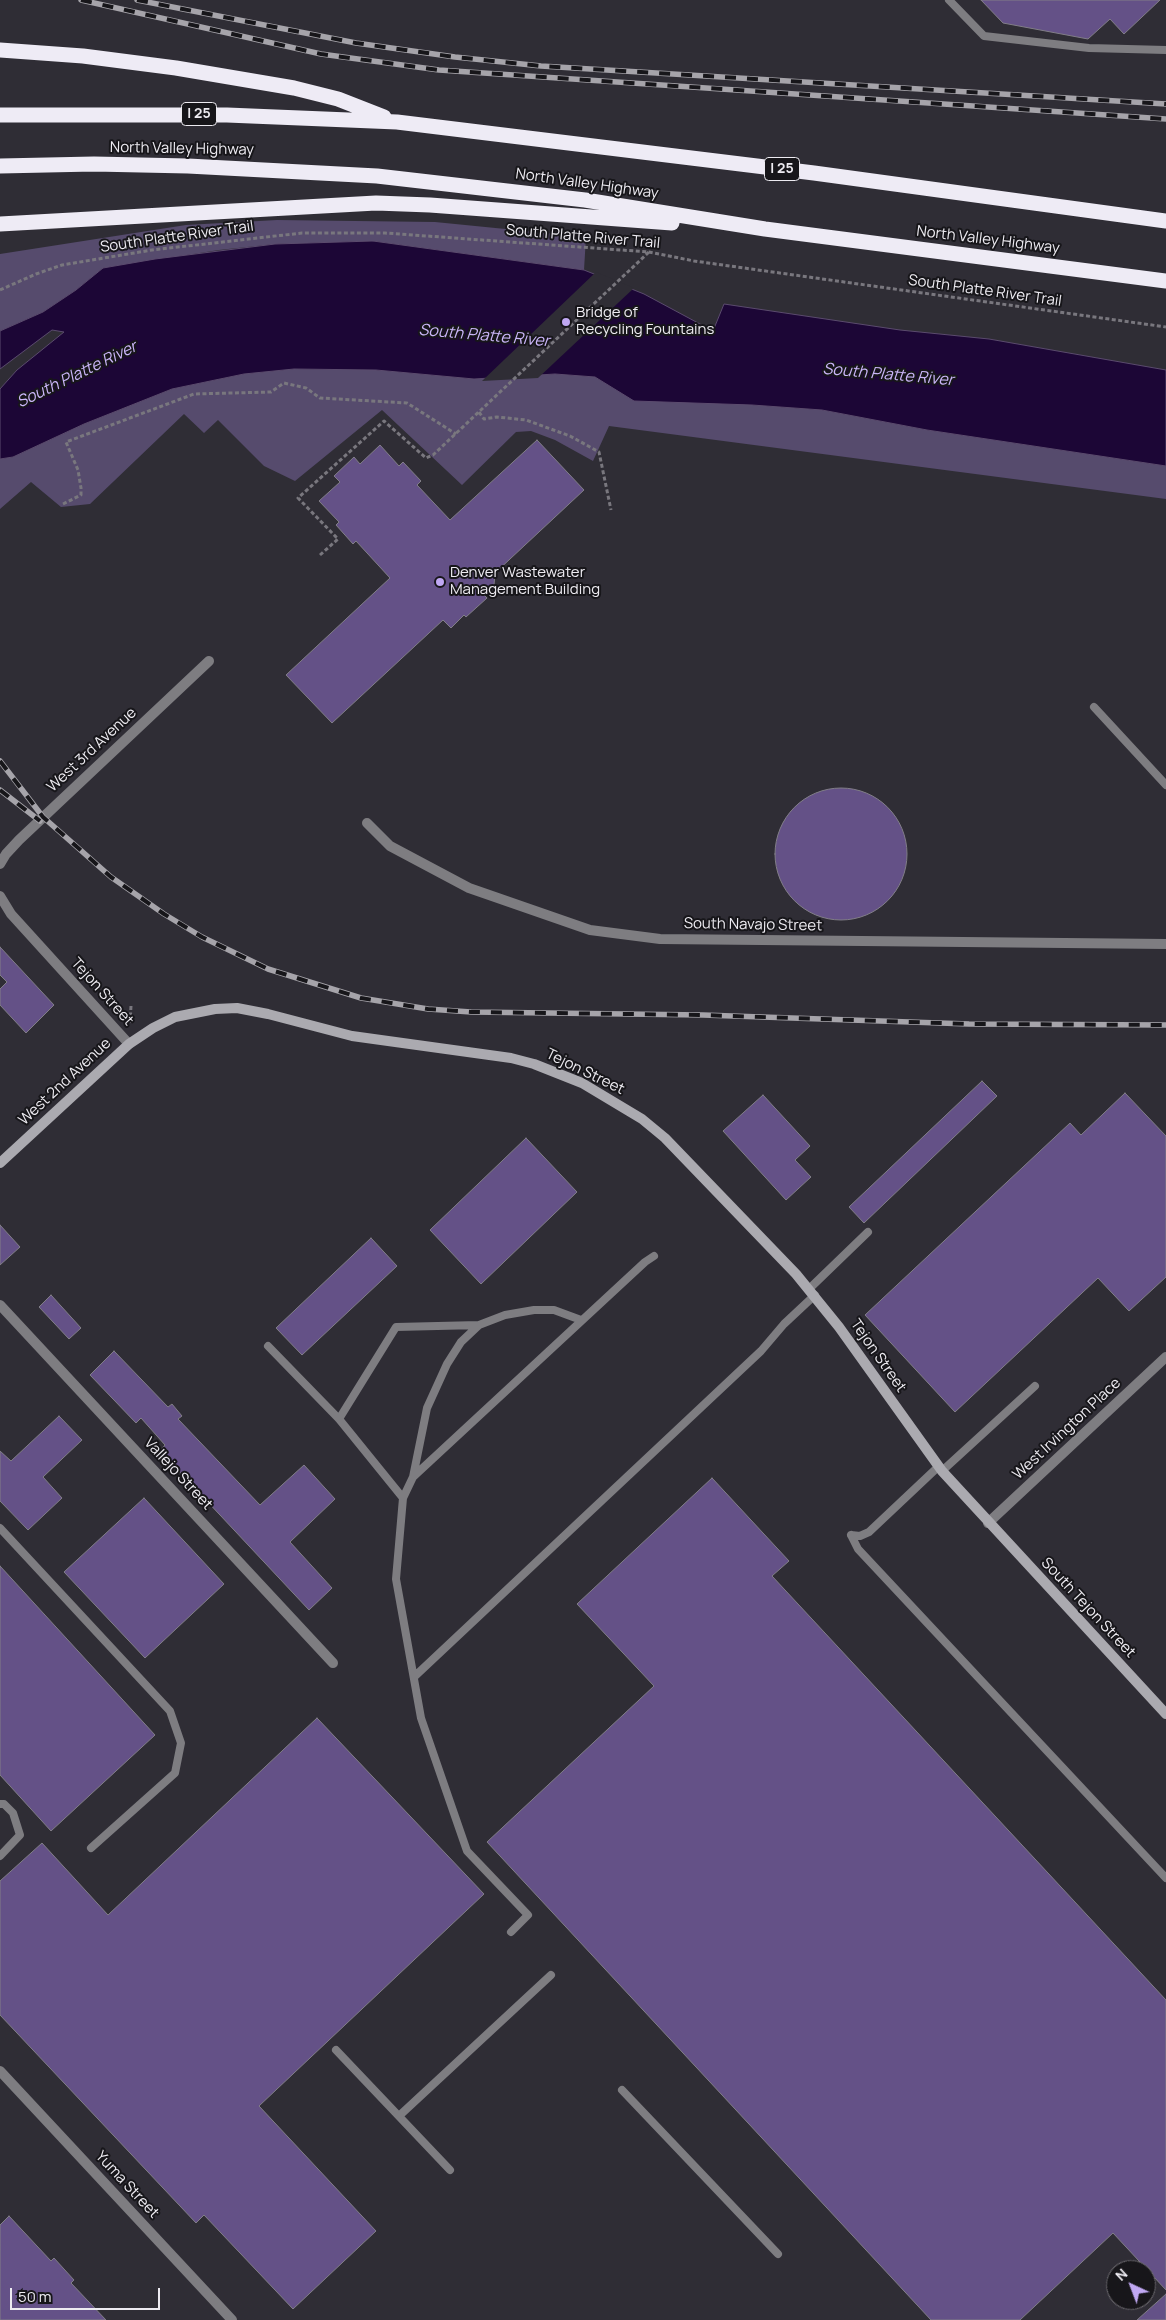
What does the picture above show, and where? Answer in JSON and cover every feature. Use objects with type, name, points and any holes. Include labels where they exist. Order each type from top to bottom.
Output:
[{"type":"highway","points":[[0,50],[92,57],[176,68],[294,88],[338,99],[397,122]]},
{"type":"highway","name":"I 25","points":[[0,115],[227,115],[397,122],[805,171],[1166,221]]},
{"type":"highway","name":"North Valley Highway","points":[[0,166],[94,164],[360,174],[585,200],[765,229],[1166,281]]},
{"type":"highway","points":[[0,224],[376,203],[430,205],[765,229]]},
{"type":"street","name":"West 3rd Avenue","points":[[0,864],[6,854],[19,840],[209,661]]},
{"type":"street","name":"South Navajo Street","points":[[367,823],[390,846],[469,888],[590,930],[660,939],[1166,944]]},
{"type":"street","name":"Tejon Street","points":[[0,896],[11,914],[129,1044],[153,1028],[175,1017],[215,1008],[236,1008],[268,1014],[352,1036],[511,1058],[558,1072],[624,1107],[683,1155],[812,1292],[940,1469],[988,1523]]},
{"type":"street","name":"West 2nd Avenue","points":[[0,1163],[129,1044]]},
{"type":"street","name":"Vallejo Street","points":[[0,1306],[333,1663]]},
{"type":"street","name":"West Irvington Place","points":[[988,1523],[1166,1357]]},
{"type":"street","name":"South Tejon Street","points":[[988,1523],[1166,1714]]},
{"type":"street","name":"Yuma Street","points":[[0,2071],[232,2320]]},
{"type":"lane","points":[[949,0],[984,36],[1090,48],[1166,50]]},
{"type":"lane","points":[[1094,706],[1166,786]]},
{"type":"lane","points":[[414,1677],[754,1357],[868,1232]]},
{"type":"lane","points":[[413,1477],[581,1320],[654,1256]]},
{"type":"lane","points":[[339,1419],[396,1327],[479,1325],[505,1315],[534,1310],[554,1310],[581,1320]]},
{"type":"lane","points":[[479,1325],[461,1342],[447,1364],[427,1408],[413,1477],[403,1498],[396,1579],[421,1718],[466,1851],[528,1915],[511,1932]]},
{"type":"lane","points":[[268,1346],[339,1419],[403,1498]]},
{"type":"lane","points":[[1035,1386],[869,1532],[860,1536],[851,1535],[858,1549],[1166,1878]]},
{"type":"lane","points":[[0,1528],[170,1710],[181,1743],[175,1773],[91,1848]]},
{"type":"lane","points":[[0,1804],[4,1804],[14,1813],[20,1836],[0,1856]]},
{"type":"lane","points":[[399,2116],[551,1976]]},
{"type":"lane","points":[[336,2050],[450,2170]]},
{"type":"lane","points":[[622,2090],[778,2254]]},
{"type":"path","name":"South Platte River Trail","points":[[0,290],[62,265],[101,258],[241,239],[302,233],[385,233],[649,252],[694,261],[1166,327]]},
{"type":"path","points":[[320,555],[338,539],[298,498],[384,421],[426,458],[433,455],[502,388],[649,252]]},
{"type":"path","points":[[63,504],[81,495],[78,470],[66,442],[194,394],[271,392],[284,383],[306,388],[320,398],[407,403],[456,434]]},
{"type":"path","points":[[479,412],[484,419],[497,417],[526,420],[570,436],[599,452],[611,510]]},
{"type":"shaded area","points":[[277,220],[435,222],[586,237],[584,270],[373,241],[275,244],[219,250],[103,268],[76,290],[43,312],[0,331],[0,254],[186,225]]},
{"type":"shaded area","points":[[294,369],[376,370],[474,379],[555,374],[595,377],[612,387],[752,405],[822,410],[927,430],[1166,466],[1166,499],[609,426],[593,461],[555,440],[531,431],[516,432],[462,485],[382,410],[295,481],[264,466],[218,420],[204,433],[184,414],[90,504],[61,507],[31,482],[0,509],[0,459],[13,457],[84,424],[172,389],[244,374]]},
{"type":"water","name":"South Platte River","points":[[373,241],[584,270],[644,294],[713,331],[724,304],[900,330],[989,339],[1166,370],[1166,466],[927,430],[822,410],[752,405],[634,401],[595,377],[555,374],[474,379],[376,370],[294,369],[244,374],[172,389],[84,424],[13,457],[0,459],[0,389],[17,370],[64,332],[52,330],[0,369],[0,331],[43,312],[76,290],[103,268],[155,259],[275,244]]},
{"type":"pier","points":[[596,272],[634,288],[538,378],[482,381]]},
{"type":"building","points":[[981,0],[1160,0],[1124,34],[1110,19],[1088,39],[1003,23]]},
{"type":"building","name":"Denver Wastewater Management Building","points":[[537,440],[584,490],[495,573],[494,585],[484,595],[487,598],[466,617],[464,615],[451,628],[443,620],[332,723],[286,675],[390,578],[356,541],[353,544],[336,525],[339,522],[319,501],[340,482],[334,476],[354,457],[360,464],[380,445],[399,466],[403,462],[421,481],[417,485],[450,520]]},
{"type":"building","points":[[841,788],[854,789],[866,793],[888,807],[902,829],[906,841],[906,867],[902,879],[888,901],[866,915],[854,919],[841,920],[828,919],[816,915],[794,901],[780,879],[776,867],[775,854],[776,841],[780,829],[794,807],[816,793],[828,789]]},
{"type":"building","points":[[0,947],[54,1005],[26,1033],[0,1005],[0,989],[7,982],[0,975]]},
{"type":"building","points":[[982,1081],[997,1096],[864,1223],[849,1207]]},
{"type":"building","points":[[1125,1093],[1166,1136],[1166,1277],[1129,1311],[1098,1278],[955,1412],[865,1315],[1070,1123],[1081,1135]]},
{"type":"building","points":[[763,1095],[810,1146],[795,1160],[811,1177],[786,1200],[723,1131]]},
{"type":"building","points":[[526,1138],[577,1192],[481,1284],[430,1230]]},
{"type":"building","points":[[0,1225],[20,1247],[0,1265]]},
{"type":"building","points":[[371,1238],[397,1266],[302,1355],[276,1328]]},
{"type":"building","points":[[51,1295],[81,1328],[69,1339],[39,1307]]},
{"type":"building","points":[[114,1351],[168,1407],[172,1404],[182,1416],[178,1419],[260,1505],[304,1465],[335,1499],[290,1542],[332,1588],[309,1610],[160,1451],[165,1445],[141,1418],[136,1423],[90,1375]]},
{"type":"building","points":[[59,1416],[82,1440],[43,1477],[62,1498],[28,1530],[0,1501],[0,1451],[11,1461]]},
{"type":"building","points":[[712,1478],[789,1561],[772,1576],[1166,2000],[1166,2290],[1156,2279],[1156,2260],[1138,2260],[1113,2233],[1020,2320],[931,2320],[487,1842],[654,1686],[577,1604]]},
{"type":"building","points":[[144,1498],[224,1584],[145,1658],[64,1572]]},
{"type":"building","points":[[0,1566],[155,1735],[51,1831],[0,1775]]},
{"type":"building","points":[[317,1718],[484,1894],[259,2106],[376,2231],[293,2309],[204,2215],[196,2223],[0,2015],[0,1881],[42,1843],[108,1915]]},
{"type":"building","points":[[9,2216],[51,2261],[54,2258],[74,2280],[71,2283],[106,2320],[0,2320],[0,2225]]},
{"type":"building","points":[[1166,2294],[1166,2320],[1137,2320],[1148,2310],[1156,2310],[1156,2303]]},
{"type":"railway","points":[[81,0],[321,54],[439,70],[1166,119]]},
{"type":"railway","points":[[137,0],[356,43],[455,57],[541,66],[1166,104]]},
{"type":"railway","points":[[0,761],[43,817],[111,877],[164,914],[202,937],[268,969],[361,998],[428,1009],[471,1012],[703,1015],[969,1024],[1166,1025]]},
{"type":"railway","points":[[0,790],[40,821]]},
{"type":"place","name":"Bridge of Recycling Fountains","points":[[566,322]]},
{"type":"place","name":"Denver Wastewater Management Building","points":[[440,582]]}]
